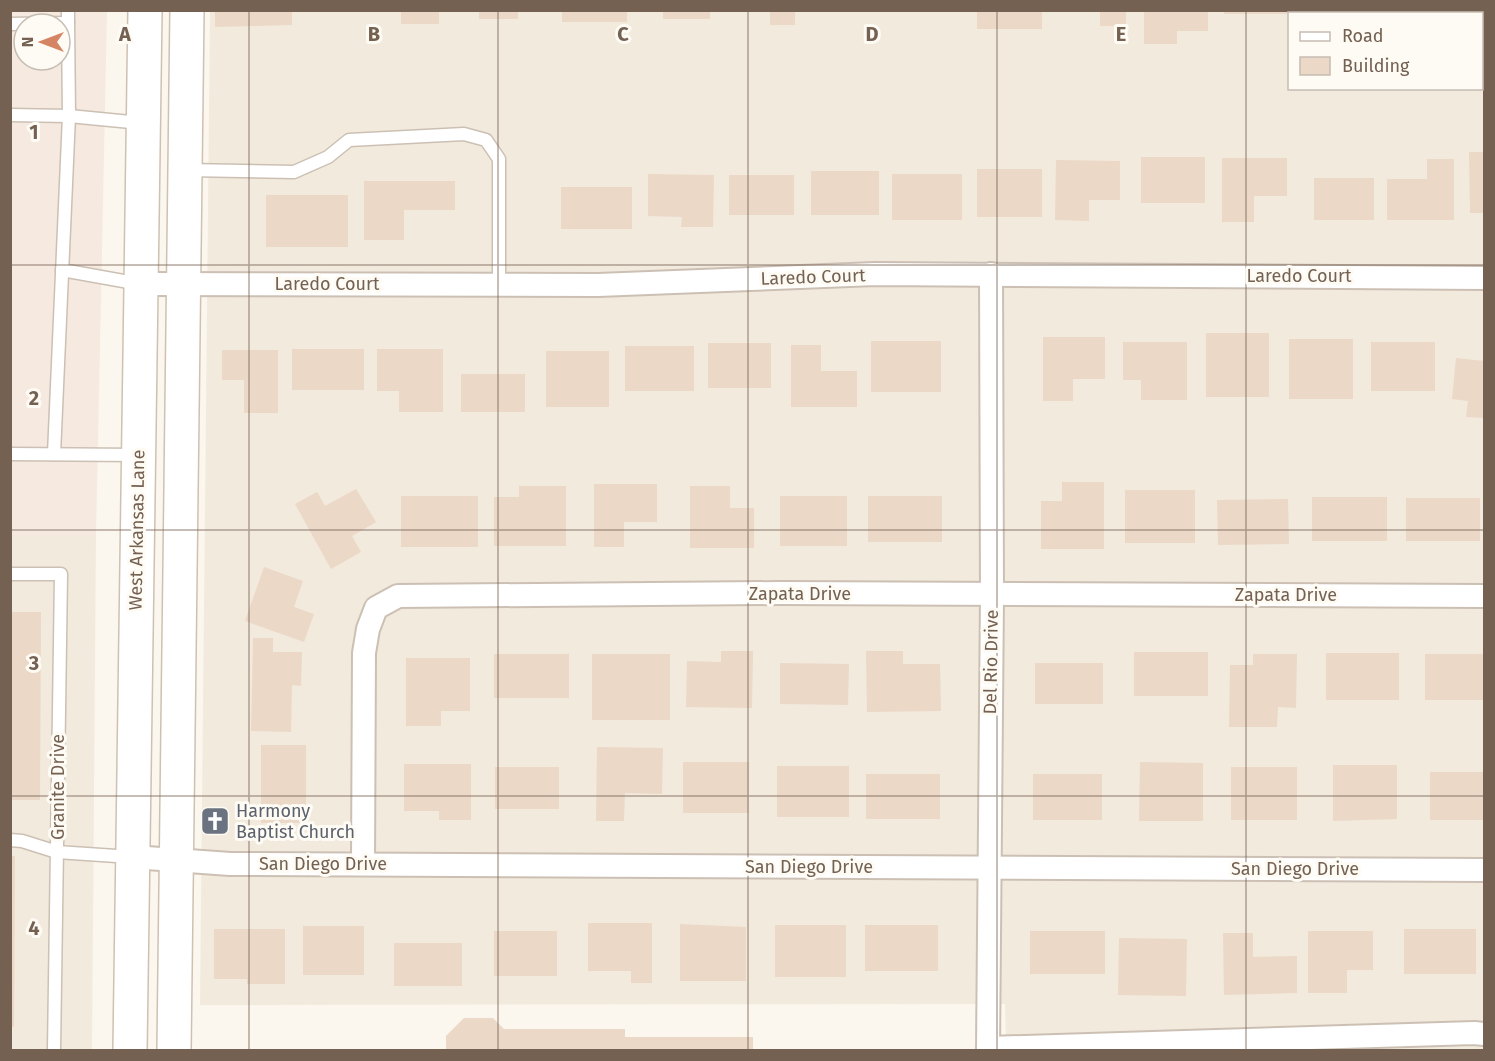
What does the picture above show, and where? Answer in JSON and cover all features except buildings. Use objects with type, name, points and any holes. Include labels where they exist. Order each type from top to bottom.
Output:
[{"type":"main road","name":"West Arkansas Lane","points":[[130,1050],[145,10]]},
{"type":"main road","points":[[174,1050],[187,10]]},
{"type":"street","name":"Laredo Court","points":[[141,284],[598,285],[875,274],[1485,278]]},
{"type":"street","name":"Del Rio Drive","points":[[988,1049],[992,595],[991,274]]},
{"type":"street","name":"Zapata Drive","points":[[363,864],[364,653],[368,629],[376,608],[398,596],[779,593],[1485,596]]},
{"type":"street","name":"San Diego Drive","points":[[133,857],[230,864],[1485,870]]},
{"type":"street","points":[[988,1049],[1485,1034]]},
{"type":"lane","points":[[54,454],[69,116],[69,72]]},
{"type":"lane","points":[[10,115],[69,116],[143,123]]},
{"type":"lane","points":[[185,170],[294,172],[328,157],[349,140],[464,134],[486,140],[499,159],[499,284]]},
{"type":"lane","points":[[62,270],[141,284]]},
{"type":"lane","points":[[10,453],[139,455]]},
{"type":"lane","name":"Granite Drive","points":[[10,574],[61,574],[54,1050]]},
{"type":"lane","points":[[10,840],[22,841],[57,852],[133,857]]},
{"type":"shaded area","points":[[11,11],[107,11],[96,535],[11,535]]},
{"type":"shaded area","points":[[210,11],[1484,11],[1484,1050],[1006,1050],[1005,1004],[200,1005]]},
{"type":"shaded area","points":[[11,535],[96,535],[92,1050],[11,1050]]},
{"type":"place","name":"Harmony Baptist Church","points":[[215,821]]}]
